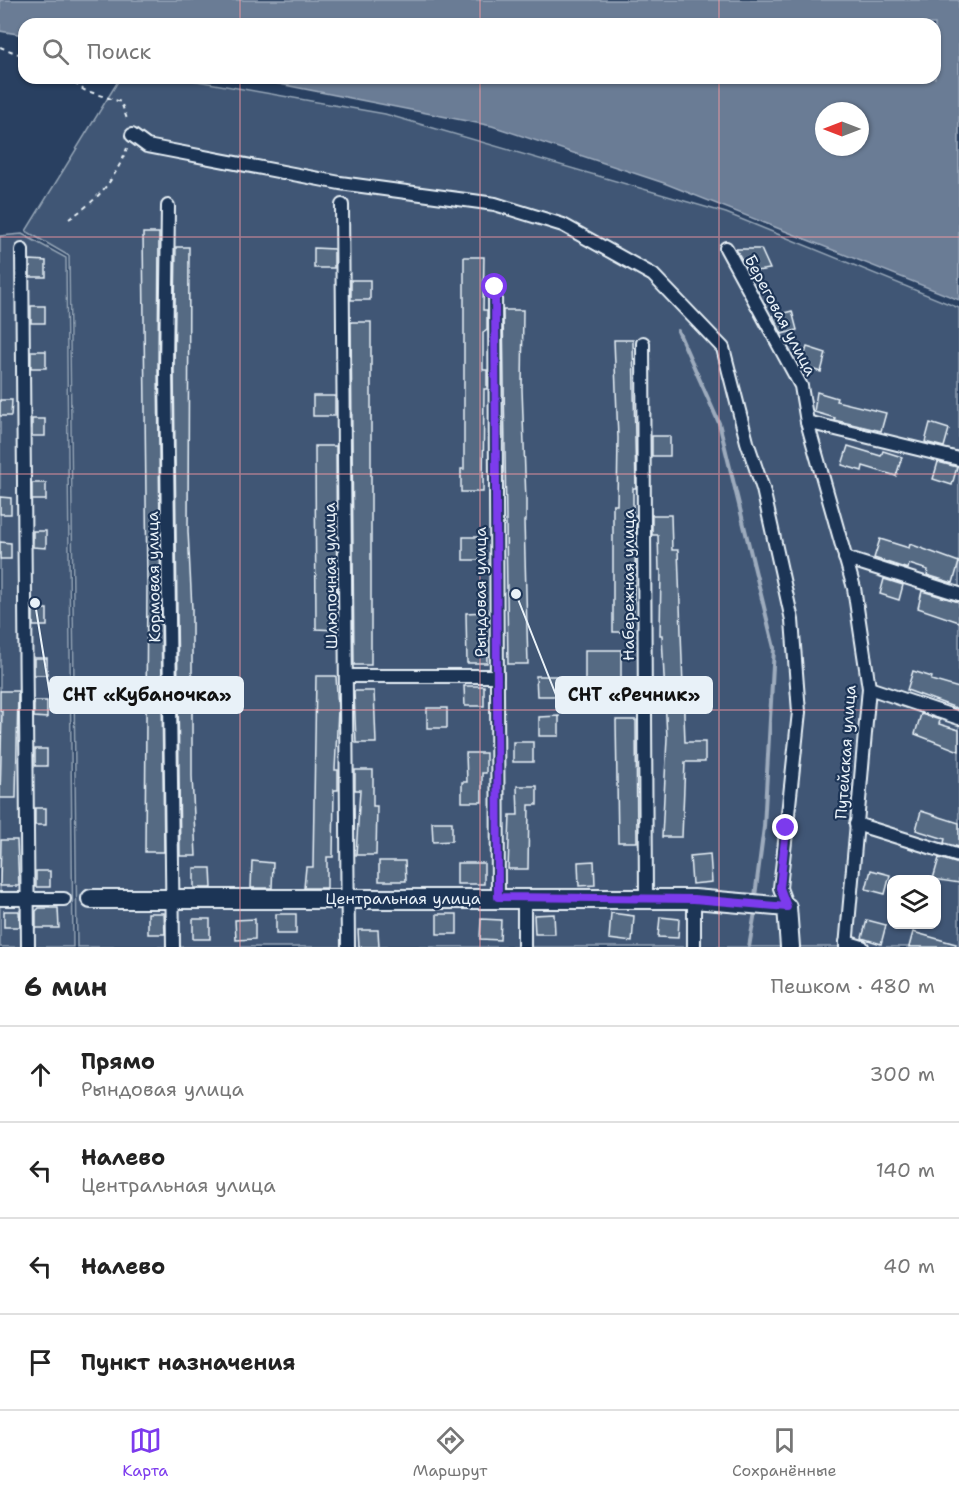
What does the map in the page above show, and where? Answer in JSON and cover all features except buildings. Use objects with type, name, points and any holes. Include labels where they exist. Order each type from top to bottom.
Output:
[{"type":"street","points":[[132,135],[147,146],[340,183],[495,204],[563,225],[653,274],[723,348],[747,442],[763,489],[792,620],[799,712],[780,888],[787,907],[790,947]]},
{"type":"street","name":"Шлюпочная улица","points":[[342,205],[348,947]]},
{"type":"street","name":"Кормовая улица","points":[[168,206],[166,370],[173,947]]},
{"type":"street","name":"Береговая улица","points":[[726,248],[801,386],[807,422]]},
{"type":"street","points":[[22,250],[28,947]]},
{"type":"street","name":"Рындовая улица","points":[[495,287],[498,897]]},
{"type":"street","name":"Набережная улица","points":[[643,343],[646,898]]},
{"type":"street","points":[[807,422],[959,459]]},
{"type":"street","name":"Путейская улица","points":[[807,422],[854,588],[869,688],[846,945]]},
{"type":"street","points":[[845,558],[959,594]]},
{"type":"street","points":[[347,676],[497,676]]},
{"type":"street","points":[[869,688],[959,718]]},
{"type":"street","points":[[856,824],[959,856]]},
{"type":"street","name":"Центральная улица","points":[[91,899],[646,898],[694,899],[787,907]]},
{"type":"street","points":[[0,899],[64,899]]},
{"type":"street","points":[[524,899],[524,947]]},
{"type":"street","points":[[694,899],[694,947]]},
{"type":"street","points":[[846,945],[862,947]]},
{"type":"path","points":[[0,47],[18,54]]},
{"type":"path","points":[[69,219],[92,203],[117,173],[132,135],[122,102],[84,90],[76,84]]},
{"type":"shaded area","points":[[0,0],[959,0],[959,300],[664,183],[492,126],[279,84],[941,84],[941,18],[18,18],[18,34],[0,31]]},
{"type":"shaded area","points":[[116,84],[214,84],[385,114],[726,213],[959,308],[959,947],[77,947],[69,256],[26,231]]},
{"type":"shaded area","points":[[22,234],[66,258],[73,947],[0,947],[0,236]]},
{"type":"waterway","points":[[678,331],[719,423],[774,648],[764,827],[755,896]]},
{"type":"waterway","points":[[749,947],[755,912]]},
{"type":"place","name":"СНТ «Речник»","points":[[516,594]]},
{"type":"place","name":"СНТ «Кубаночка»","points":[[35,603]]},
{"type":"route","points":[[495,287],[498,897],[694,899],[787,907],[780,888],[786,828]]}]
